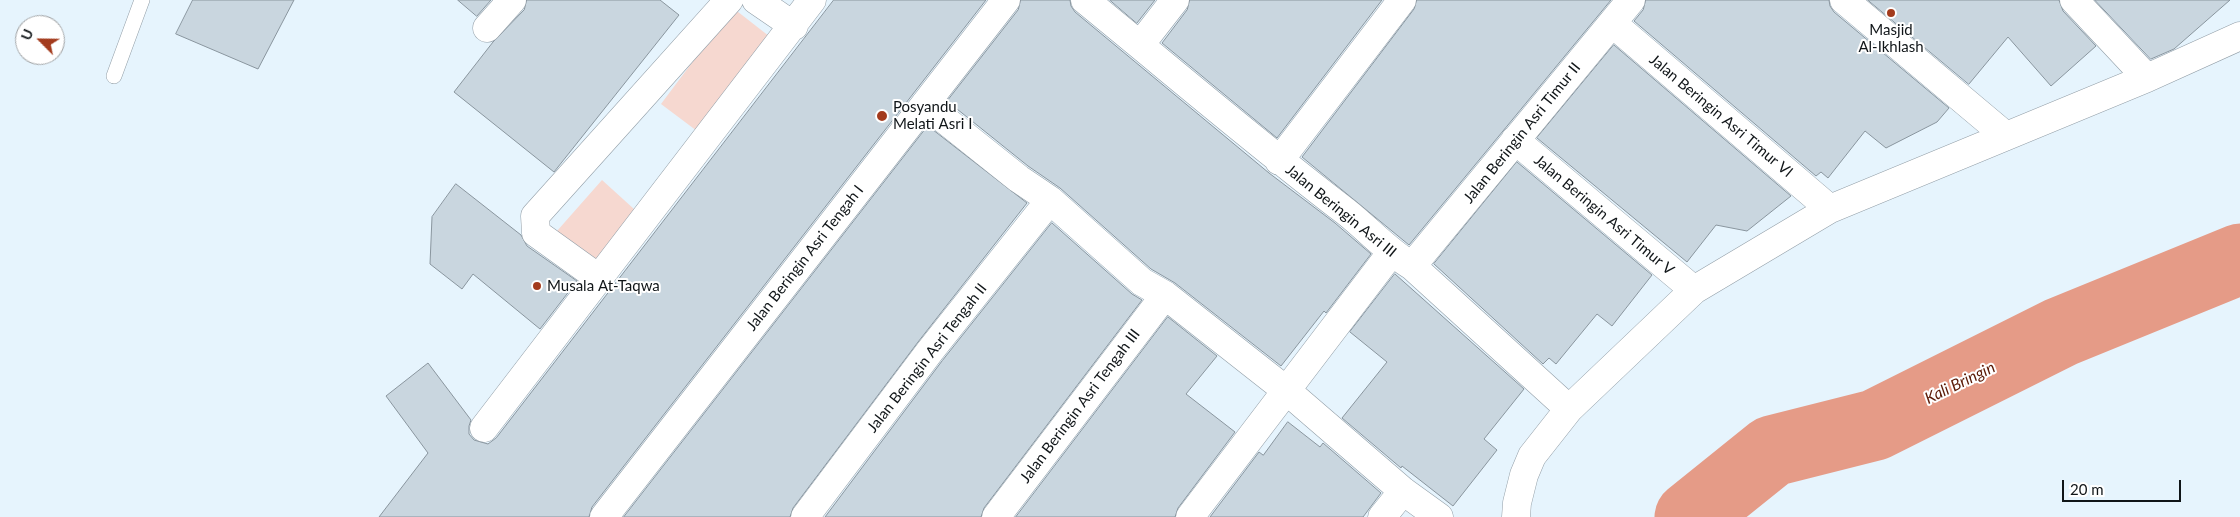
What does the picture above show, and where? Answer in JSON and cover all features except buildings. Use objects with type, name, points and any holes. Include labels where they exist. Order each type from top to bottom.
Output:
[{"type":"street","points":[[487,28],[512,0]]},
{"type":"street","points":[[600,279],[536,233],[535,216],[730,0]]},
{"type":"street","points":[[756,0],[794,26]]},
{"type":"street","points":[[484,428],[794,26],[812,0]]},
{"type":"street","name":"Jalan Beringin Asri Tengah I","points":[[604,517],[1006,0]]},
{"type":"street","name":"Jalan Beringin Asri III","points":[[1085,0],[1279,161],[1362,225],[1569,409]]},
{"type":"street","points":[[1140,45],[1175,0]]},
{"type":"street","points":[[1279,161],[1402,0]]},
{"type":"street","name":"Jalan Beringin Asri Timur II","points":[[1190,517],[1286,391],[1401,260],[1515,140],[1631,0]]},
{"type":"street","points":[[1844,0],[2006,136]]},
{"type":"street","points":[[2074,0],[2147,78]]},
{"type":"street","name":"Jalan Beringin Asri Timur VI","points":[[1612,23],[1830,209]]},
{"type":"street","points":[[1516,517],[1519,494],[1532,456],[1569,409],[1694,290],[1830,209],[2147,78],[2240,36]]},
{"type":"street","points":[[925,104],[1019,180],[1050,200],[1142,282],[1165,295],[1286,391],[1403,491],[1439,517]]},
{"type":"street","name":"Jalan Beringin Asri Timur V","points":[[1515,140],[1694,290]]},
{"type":"street","name":"Jalan Beringin Asri Tengah II","points":[[805,517],[930,351],[1050,200]]},
{"type":"street","name":"Jalan Beringin Asri Tengah III","points":[[996,517],[1165,295]]},
{"type":"street","points":[[1382,517],[1403,491]]},
{"type":"lane","points":[[114,76],[142,0]]},
{"type":"shaded area","points":[[733,8],[774,40],[701,134],[661,104]]},
{"type":"shaded area","points":[[602,180],[645,219],[600,270],[557,231]]},
{"type":"waterway","name":"Kali Bringin","points":[[1690,517],[1772,451],[1875,425],[2061,332],[2240,259]]},
{"type":"place","name":"Masjid Al-Ikhlash","points":[[1891,13]]},
{"type":"place","name":"Posyandu Melati Asri I","points":[[882,116]]},
{"type":"place","name":"Musala At-Taqwa","points":[[537,286]]}]
